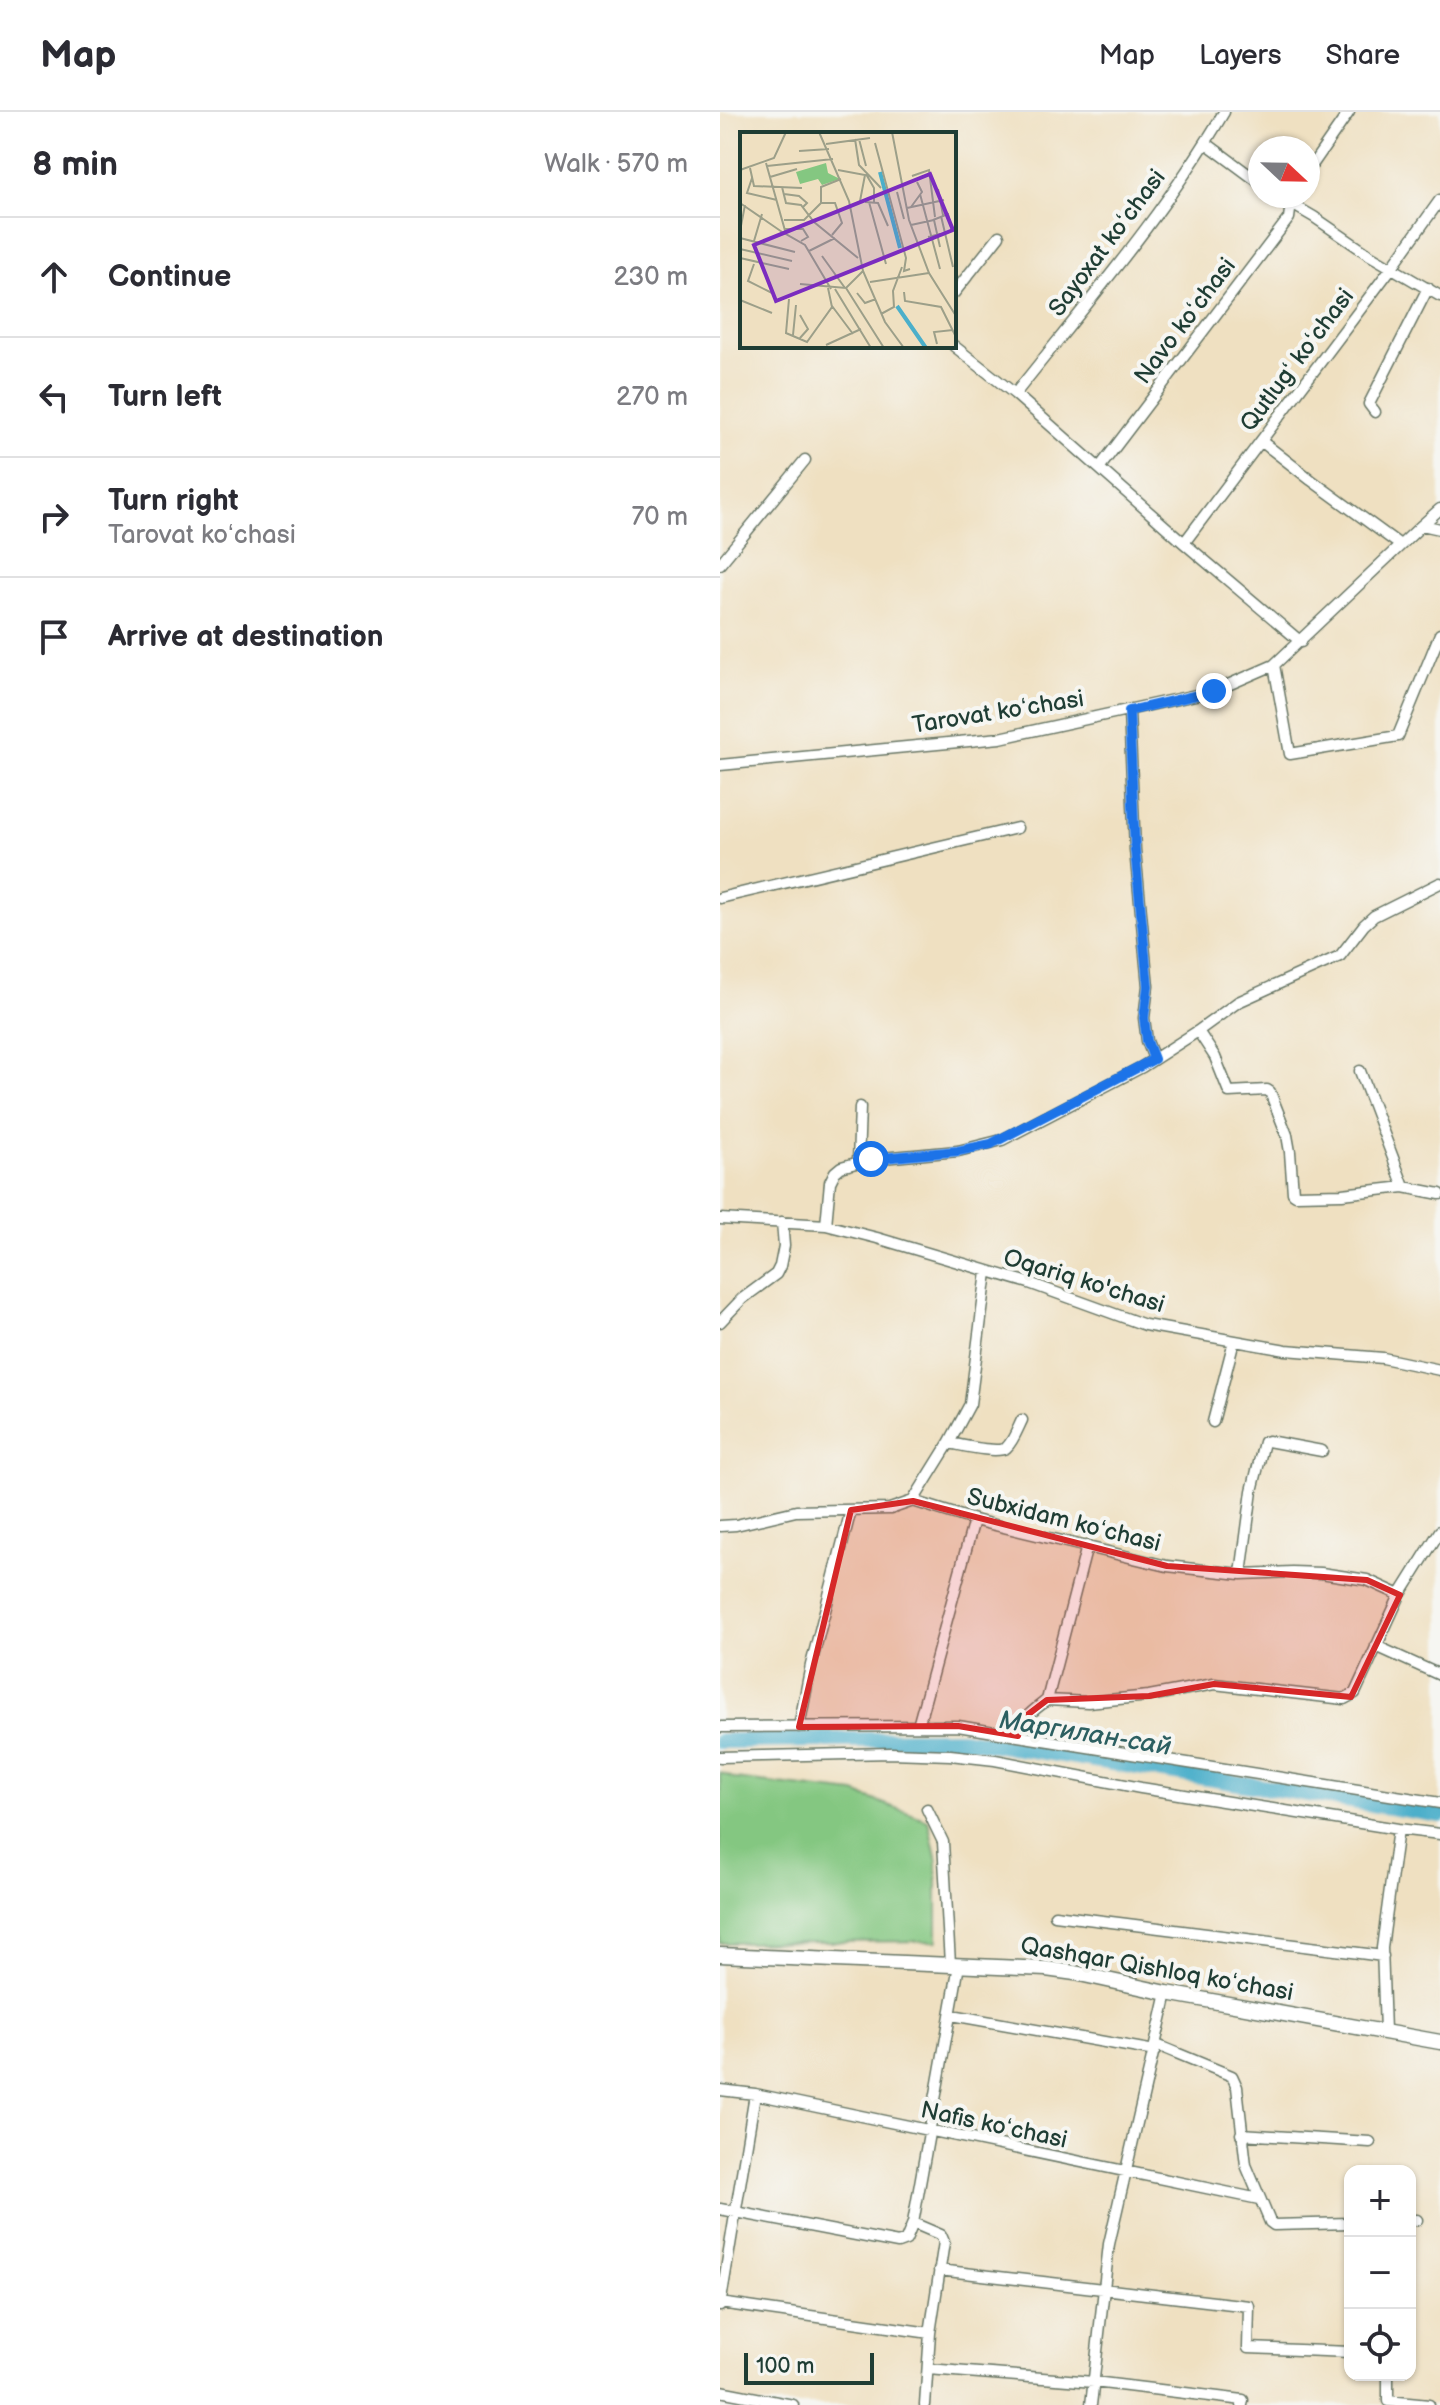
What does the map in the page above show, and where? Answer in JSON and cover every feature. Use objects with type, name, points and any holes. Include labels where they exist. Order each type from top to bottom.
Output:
[{"type":"main road","name":"Qashqar Qishloq koʻchasi","points":[[720,1955],[1046,1969],[1440,2042]]},
{"type":"street","name":"Sayoxat koʻchasi","points":[[1015,394],[1147,229],[1224,112]]},
{"type":"street","points":[[1320,154],[1349,112]]},
{"type":"street","points":[[1206,143],[1248,174]]},
{"type":"street","name":"Qutlugʻ koʻchasi","points":[[1184,543],[1440,200]]},
{"type":"street","name":"Navo koʻchasi","points":[[1100,467],[1289,218],[1291,208]]},
{"type":"street","points":[[1302,208],[1368,254],[1440,296]]},
{"type":"street","points":[[956,290],[999,236]]},
{"type":"street","points":[[1375,412],[1369,404],[1428,288]]},
{"type":"street","points":[[956,348],[1015,394],[1301,642]]},
{"type":"street","points":[[1261,441],[1400,545]]},
{"type":"street","points":[[720,564],[805,460]]},
{"type":"street","name":"Tarovat koʻchasi","points":[[720,765],[1000,738],[1214,691],[1274,665],[1440,509]]},
{"type":"street","points":[[1422,525],[1440,529]]},
{"type":"street","points":[[1274,665],[1290,754],[1398,736],[1440,634]]},
{"type":"street","points":[[1129,711],[1135,850],[1148,986],[1144,1018],[1147,1041],[1154,1059]]},
{"type":"street","points":[[720,898],[1017,828]]},
{"type":"street","points":[[826,1225],[830,1182],[841,1167],[909,1154],[958,1151],[991,1144],[1154,1059],[1238,1002],[1340,956],[1374,916],[1440,883]]},
{"type":"street","points":[[1198,1031],[1215,1057],[1229,1092],[1270,1092],[1287,1135],[1293,1193],[1342,1194],[1404,1187],[1440,1194]]},
{"type":"street","points":[[1360,1071],[1404,1187]]},
{"type":"street","points":[[858,1162],[860,1107]]},
{"type":"street","name":"Oqariq ko'chasi","points":[[720,1219],[826,1225],[1029,1283],[1145,1325],[1286,1350],[1383,1358],[1440,1370]]},
{"type":"street","points":[[720,1322],[742,1299],[776,1274],[784,1246],[782,1222]]},
{"type":"street","points":[[913,1501],[970,1404],[987,1272]]},
{"type":"street","points":[[1213,1422],[1234,1341]]},
{"type":"street","points":[[949,1443],[1002,1450],[1008,1446],[1022,1420]]},
{"type":"street","points":[[1241,1574],[1252,1491],[1264,1442],[1322,1451]]},
{"type":"street","name":"Subxidam koʻchasi","points":[[720,1526],[796,1511],[890,1509],[913,1501],[974,1520],[1167,1566],[1241,1574],[1321,1573],[1367,1580],[1400,1595]]},
{"type":"street","points":[[799,1727],[811,1665],[851,1510]]},
{"type":"street","points":[[918,1726],[974,1520]]},
{"type":"street","points":[[1047,1700],[1088,1702],[1149,1696],[1214,1684],[1344,1699],[1355,1693],[1400,1595],[1440,1531]]},
{"type":"street","points":[[1018,1736],[1019,1727],[1026,1716],[1047,1700],[1087,1546]]},
{"type":"street","points":[[1376,1646],[1440,1675]]},
{"type":"street","points":[[720,1727],[958,1726],[1440,1803]]},
{"type":"street","points":[[720,1757],[891,1753],[950,1755],[1440,1834]]},
{"type":"street","points":[[720,2209],[898,2243],[906,2240],[913,2223],[952,2015],[955,1965],[943,1842],[927,1809]]},
{"type":"street","points":[[1385,2031],[1382,1948],[1398,1829]]},
{"type":"street","points":[[1055,1915],[1383,1956]]},
{"type":"street","points":[[1091,2405],[1109,2244],[1167,1993]]},
{"type":"street","points":[[952,2015],[1156,2048],[1232,2076],[1237,2087],[1246,2165],[1270,2222],[1274,2225],[1344,2223]]},
{"type":"street","name":"Nafis koʻchasi","points":[[720,2090],[755,2094],[1259,2199]]},
{"type":"street","points":[[755,2094],[720,2304],[930,2333]]},
{"type":"street","points":[[1241,2134],[1370,2142]]},
{"type":"street","points":[[913,2223],[941,2235],[944,2242],[930,2333],[925,2405]]},
{"type":"street","points":[[939,2270],[1249,2306],[1248,2348],[1344,2352]]},
{"type":"street","points":[[928,2369],[1094,2382],[1243,2400],[1242,2405]]},
{"type":"street","points":[[1388,2381],[1388,2401],[1429,2405]]},
{"type":"street","points":[[720,2391],[793,2405]]},
{"type":"highlighted area","points":[[913,1501],[1167,1566],[1367,1580],[1400,1595],[1351,1697],[1214,1684],[1149,1696],[1047,1700],[1026,1716],[1018,1736],[958,1726],[799,1727],[851,1510]]},
{"type":"green space","points":[[720,1772],[735,1779],[855,1793],[928,1820],[937,1861],[937,1941],[720,1943]]},
{"type":"waterway","name":"Маргилан-сай","points":[[720,1741],[962,1739],[1440,1815]]},
{"type":"route","points":[[871,1159],[958,1151],[991,1144],[1154,1059],[1147,1041],[1144,1018],[1148,986],[1135,850],[1129,711],[1214,691]]}]
